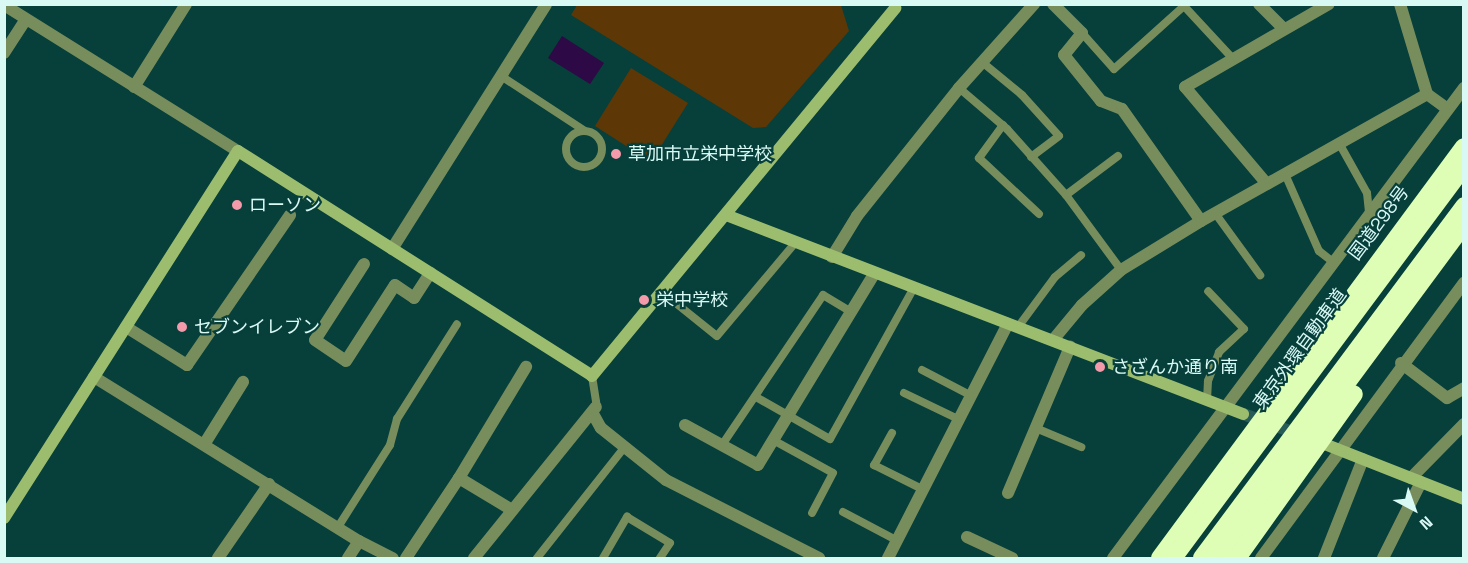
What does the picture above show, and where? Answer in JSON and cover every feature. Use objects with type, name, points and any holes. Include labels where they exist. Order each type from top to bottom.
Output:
[{"type":"highway","points":[[1455,167],[1464,145]]},
{"type":"highway","name":"国道298号","points":[[1160,558],[1297,369],[1455,167]]},
{"type":"highway","name":"東京外環自動車道","points":[[1173,558],[1455,167]]},
{"type":"highway","points":[[1202,558],[1464,206]]},
{"type":"highway","points":[[1217,558],[1464,224]]},
{"type":"highway","points":[[1237,558],[1354,394],[1430,268]]},
{"type":"highway","points":[[1148,558],[1212,470],[1297,369]]},
{"type":"street","points":[[134,87],[186,4]]},
{"type":"street","points":[[392,249],[546,4]]},
{"type":"street","points":[[832,257],[858,216],[959,88],[1034,4]]},
{"type":"street","points":[[1053,4],[1082,33],[1064,55],[1101,101],[1122,109],[1201,221]]},
{"type":"street","points":[[1259,4],[1284,29]]},
{"type":"street","points":[[1266,184],[1185,87],[1329,4]]},
{"type":"street","points":[[1400,4],[1427,94],[1446,108]]},
{"type":"street","points":[[4,6],[238,151],[592,376],[897,6]]},
{"type":"street","points":[[4,52],[26,19]]},
{"type":"street","points":[[1113,558],[1446,108],[1464,87]]},
{"type":"street","points":[[1053,340],[1082,305],[1121,270],[1201,221],[1427,94]]},
{"type":"street","points":[[4,518],[238,151]]},
{"type":"street","points":[[726,215],[874,274],[1243,414]]},
{"type":"street","points":[[126,327],[187,365],[290,216]]},
{"type":"street","points":[[364,264],[315,340],[346,362],[395,285],[414,298],[430,273]]},
{"type":"street","points":[[685,424],[758,465],[874,274]]},
{"type":"street","points":[[1261,558],[1401,363],[1464,283]]},
{"type":"street","points":[[888,558],[970,395],[1013,326]]},
{"type":"street","points":[[1008,493],[1038,429],[1071,347]]},
{"type":"street","points":[[1401,363],[1447,398],[1464,388]]},
{"type":"street","points":[[406,558],[459,478],[526,367]]},
{"type":"street","points":[[94,377],[205,443],[358,541],[393,558]]},
{"type":"street","points":[[205,443],[243,382]]},
{"type":"street","points":[[594,409],[601,428],[666,480],[819,558]]},
{"type":"street","points":[[474,558],[594,409]]},
{"type":"street","points":[[1383,558],[1416,480],[1464,424]]},
{"type":"street","points":[[1328,445],[1464,499]]},
{"type":"street","points":[[1324,558],[1363,459]]},
{"type":"street","points":[[459,478],[512,510]]},
{"type":"street","points":[[218,558],[269,484]]},
{"type":"street","points":[[967,537],[1012,558]]},
{"type":"street","points":[[348,558],[358,541]]},
{"type":"lane","points":[[1082,33],[1114,69],[1184,6],[1233,59]]},
{"type":"lane","points":[[982,62],[1022,95],[1059,136],[1031,157]]},
{"type":"lane","points":[[501,76],[592,135],[602,142],[602,154],[593,164],[580,166],[570,160],[565,148],[570,136],[581,129],[592,135]]},
{"type":"lane","points":[[959,88],[1003,125],[1066,195],[1121,270]]},
{"type":"lane","points":[[1003,125],[979,158],[1039,214]]},
{"type":"lane","points":[[1339,143],[1367,193],[1369,213]]},
{"type":"lane","points":[[1066,195],[1118,156]]},
{"type":"lane","points":[[1285,174],[1319,251],[1332,261]]},
{"type":"lane","points":[[1215,213],[1260,275]]},
{"type":"lane","points":[[662,292],[717,336],[796,242]]},
{"type":"lane","points":[[1013,326],[1055,277],[1081,255]]},
{"type":"lane","points":[[756,397],[830,439],[913,289]]},
{"type":"lane","points":[[1207,400],[1208,381],[1219,352],[1244,329],[1208,291]]},
{"type":"lane","points":[[722,445],[823,295],[851,312]]},
{"type":"lane","points":[[338,527],[390,445],[397,419],[456,324]]},
{"type":"lane","points":[[922,370],[970,395]]},
{"type":"lane","points":[[592,376],[594,409]]},
{"type":"lane","points":[[904,393],[958,419]]},
{"type":"lane","points":[[1038,429],[1081,447]]},
{"type":"lane","points":[[892,433],[874,465],[922,489]]},
{"type":"lane","points":[[773,440],[832,473],[812,513]]},
{"type":"lane","points":[[537,558],[624,448]]},
{"type":"lane","points":[[843,512],[896,540]]},
{"type":"lane","points":[[603,558],[627,517],[670,543],[660,558]]},
{"type":"shaded area","points":[[577,5],[841,5],[849,31],[766,127],[753,128],[571,15]]},
{"type":"shaded area","points":[[562,36],[604,63],[590,84],[548,58]]},
{"type":"shaded area","points":[[631,68],[688,103],[651,162],[595,126]]},
{"type":"tunnel","points":[[1243,414],[1301,435]]},
{"type":"place","name":"草加市立栄中学校","points":[[616,154]]},
{"type":"place","name":"ローソン","points":[[237,205]]},
{"type":"place","name":"栄中学校","points":[[644,300]]},
{"type":"place","name":"セブンイレブン","points":[[182,327]]},
{"type":"place","name":"さざんか通り南","points":[[1100,367]]}]
